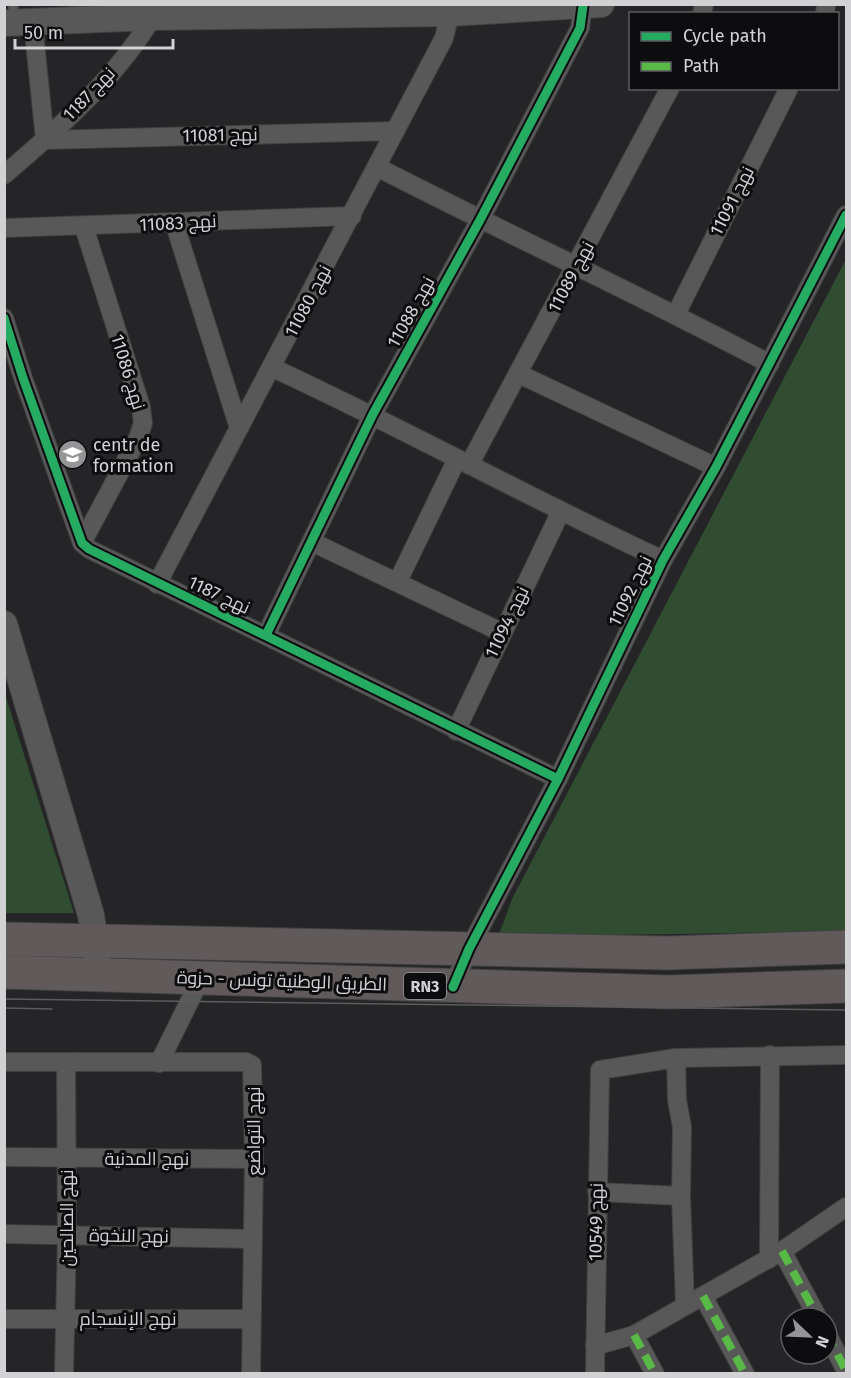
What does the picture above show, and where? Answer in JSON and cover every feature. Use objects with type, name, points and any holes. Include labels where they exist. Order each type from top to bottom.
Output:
[{"type":"highway","name":"الطريق الوطنية تونس - حزوة","points":[[4,939],[667,953],[846,947]]},
{"type":"highway","name":"الطريق الوطنية تونس - حزوة","points":[[4,972],[99,973],[200,980],[669,992],[846,986]]},
{"type":"street","points":[[16,18],[156,11],[450,13],[592,5]]},
{"type":"street","name":"نهج 11088","points":[[266,635],[374,414],[480,220],[592,5]]},
{"type":"street","name":"نهج 1187","points":[[4,175],[45,140],[134,47],[156,11]]},
{"type":"street","name":"نهج 11080","points":[[157,584],[273,368],[444,38],[450,13]]},
{"type":"street","name":"نهج 1187","points":[[16,18],[45,140]]},
{"type":"street","name":"نهج 11089","points":[[398,580],[463,462],[519,374],[669,90]]},
{"type":"street","name":"نهج 11091","points":[[676,314],[788,90]]},
{"type":"street","name":"نهج 11081","points":[[45,140],[395,131]]},
{"type":"street","points":[[377,167],[480,220],[676,314],[770,364]]},
{"type":"street","name":"نهج 11092","points":[[453,987],[469,949],[558,779],[663,560],[716,467],[846,215]]},
{"type":"street","name":"نهج 11083","points":[[4,228],[352,216]]},
{"type":"street","points":[[174,222],[239,428]]},
{"type":"street","name":"نهج 11086","points":[[82,543],[138,438],[143,423],[141,407],[84,227]]},
{"type":"street","points":[[4,318],[82,543]]},
{"type":"street","points":[[273,368],[374,414],[560,513],[663,560]]},
{"type":"street","points":[[519,374],[716,467]]},
{"type":"street","name":"نهج 11094","points":[[456,731],[501,632],[560,513]]},
{"type":"street","points":[[312,542],[398,580],[501,632]]},
{"type":"street","name":"نهج 1187","points":[[82,543],[88,549],[157,584],[266,635],[456,731],[558,779]]},
{"type":"street","points":[[4,624],[92,915],[99,973]]},
{"type":"street","points":[[159,1063],[200,980]]},
{"type":"street","points":[[770,1055],[776,1255],[810,1306]]},
{"type":"street","points":[[685,1305],[681,1196],[682,1127],[677,1100],[676,1058],[846,1055]]},
{"type":"street","name":"نهج 10549","points":[[595,1374],[600,1070],[676,1058]]},
{"type":"street","name":"نهج التواضع","points":[[4,1062],[246,1062],[252,1065],[254,1159],[251,1374]]},
{"type":"street","name":"نهج الصالحين","points":[[64,1374],[67,1234],[66,1062]]},
{"type":"street","name":"نهج المدنية","points":[[4,1157],[254,1159]]},
{"type":"street","points":[[597,1192],[681,1196]]},
{"type":"street","points":[[596,1346],[634,1335],[776,1255],[846,1207]]},
{"type":"street","name":"نهج النخوة","points":[[4,1234],[253,1239]]},
{"type":"street","points":[[703,1296],[745,1374]]},
{"type":"street","name":"نهج الإنسجام","points":[[4,1318],[251,1319]]},
{"type":"street","points":[[634,1335],[655,1374]]},
{"type":"green space","points":[[846,259],[846,931],[498,937],[512,899]]},
{"type":"green space","points":[[5,694],[74,913],[5,913]]},
{"type":"tram line","points":[[4,999],[846,1010]]},
{"type":"tram line","points":[[4,1008],[52,1009]]},
{"type":"marked path","points":[[782,1251],[812,1306]]},
{"type":"marked path","points":[[703,1296],[745,1374]]},
{"type":"marked path","points":[[634,1335],[655,1374]]},
{"type":"marked path","points":[[839,1357],[846,1371]]},
{"type":"cycle path","points":[[266,635],[373,414],[480,220],[580,28],[583,6]]},
{"type":"cycle path","points":[[453,987],[469,949],[558,779],[663,560],[716,467],[846,215]]},
{"type":"cycle path","points":[[4,318],[82,543],[89,549],[558,779]]},
{"type":"place","name":"centr de formation","points":[[72,455]]}]
